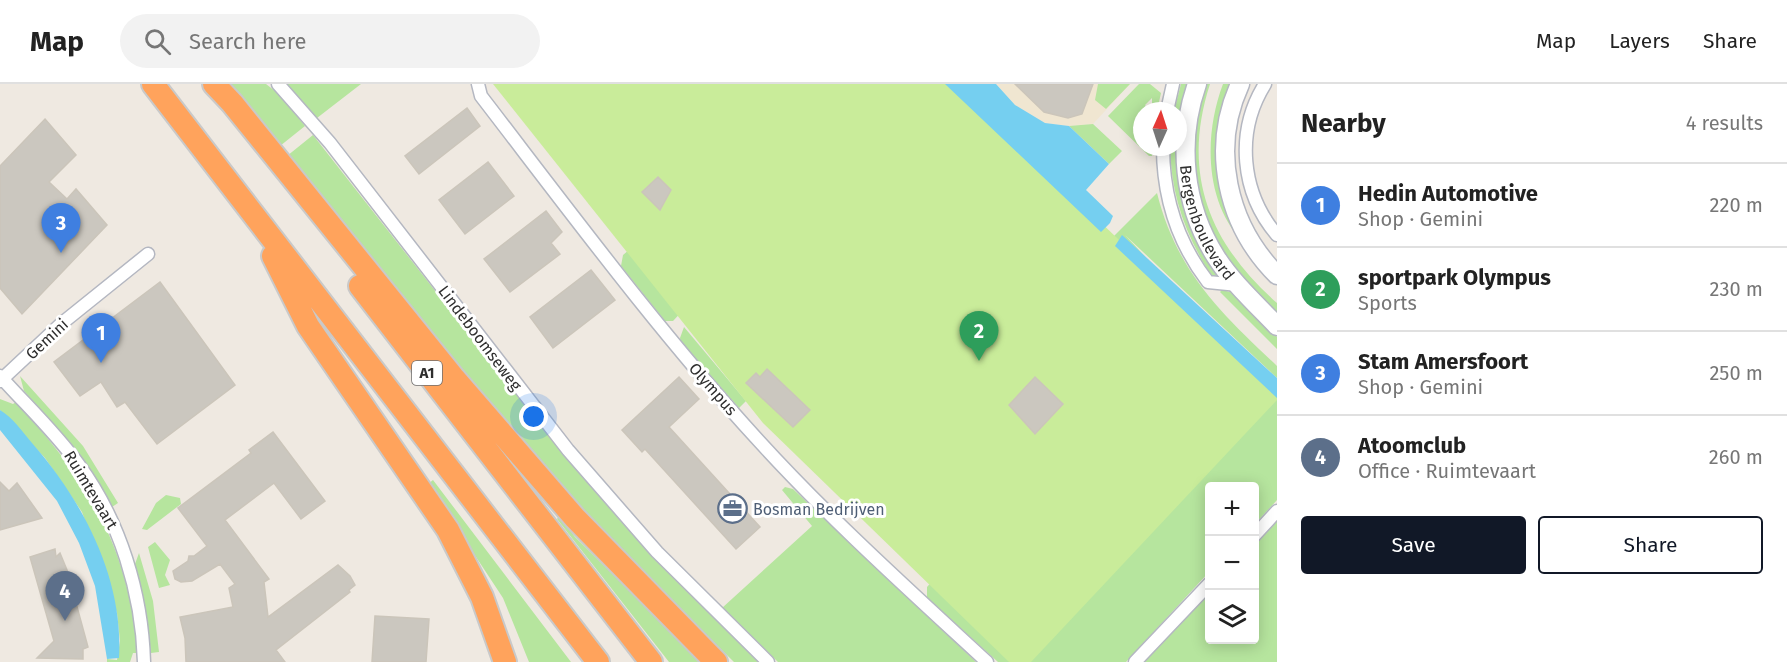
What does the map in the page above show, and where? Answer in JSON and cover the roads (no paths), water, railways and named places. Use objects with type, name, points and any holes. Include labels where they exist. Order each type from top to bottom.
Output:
[{"type":"highway","name":"A1","points":[[153,84],[598,662]]},
{"type":"highway","name":"A1","points":[[203,84],[651,662]]},
{"type":"highway","name":"A1","points":[[214,84],[232,103],[460,386],[575,518],[716,662]]},
{"type":"highway","name":"A1","points":[[248,207],[308,326],[448,530],[482,597],[505,662]]},
{"type":"main road","name":"Bergenboulevard","points":[[1197,84],[1186,128],[1188,187],[1207,242],[1217,259],[1277,326]]},
{"type":"main road","name":"Bergenboulevard","points":[[1240,84],[1231,104],[1226,132],[1229,191],[1251,243],[1260,258],[1277,274]]},
{"type":"street","name":"Lindeboomseweg","points":[[278,84],[330,143],[568,450],[657,552],[768,662]]},
{"type":"street","name":"Olympus","points":[[478,84],[481,96],[554,191],[683,354],[759,441],[850,534],[987,662]]},
{"type":"street","points":[[1169,102],[1173,84]]},
{"type":"street","points":[[1265,84],[1251,114],[1246,134],[1246,161],[1250,188],[1263,219],[1277,235]]},
{"type":"street","name":"Bergenboulevard","points":[[1163,156],[1173,215],[1188,254],[1208,282],[1239,285]]},
{"type":"street","name":"Gemini","points":[[1,378],[70,317],[147,254]]},
{"type":"street","name":"Ruimtevaart","points":[[1,378],[43,420],[80,466],[110,518],[128,564],[141,616],[144,662]]},
{"type":"street","points":[[1259,531],[1277,512]]},
{"type":"street","points":[[1135,662],[1205,587]]},
{"type":"water","points":[[945,84],[996,84],[1015,105],[1045,123],[1069,126],[1109,164],[1086,190],[1113,216],[1110,223],[1101,232]]},
{"type":"water","points":[[1122,235],[1277,378],[1277,398],[1115,246]]},
{"type":"water","points":[[0,410],[17,425],[51,466],[68,490],[97,543],[115,599],[119,628],[119,658],[107,659],[95,586],[79,543],[57,501],[0,430]]},
{"type":"place","name":"Stam Amersfoort","points":[[61,253]]},
{"type":"place","name":"sportpark Olympus","points":[[979,361]]},
{"type":"place","name":"Hedin Automotive","points":[[101,363]]},
{"type":"place","name":"Bosman Bedrijven","points":[[732,509]]},
{"type":"place","name":"Atoomclub","points":[[65,621]]}]
